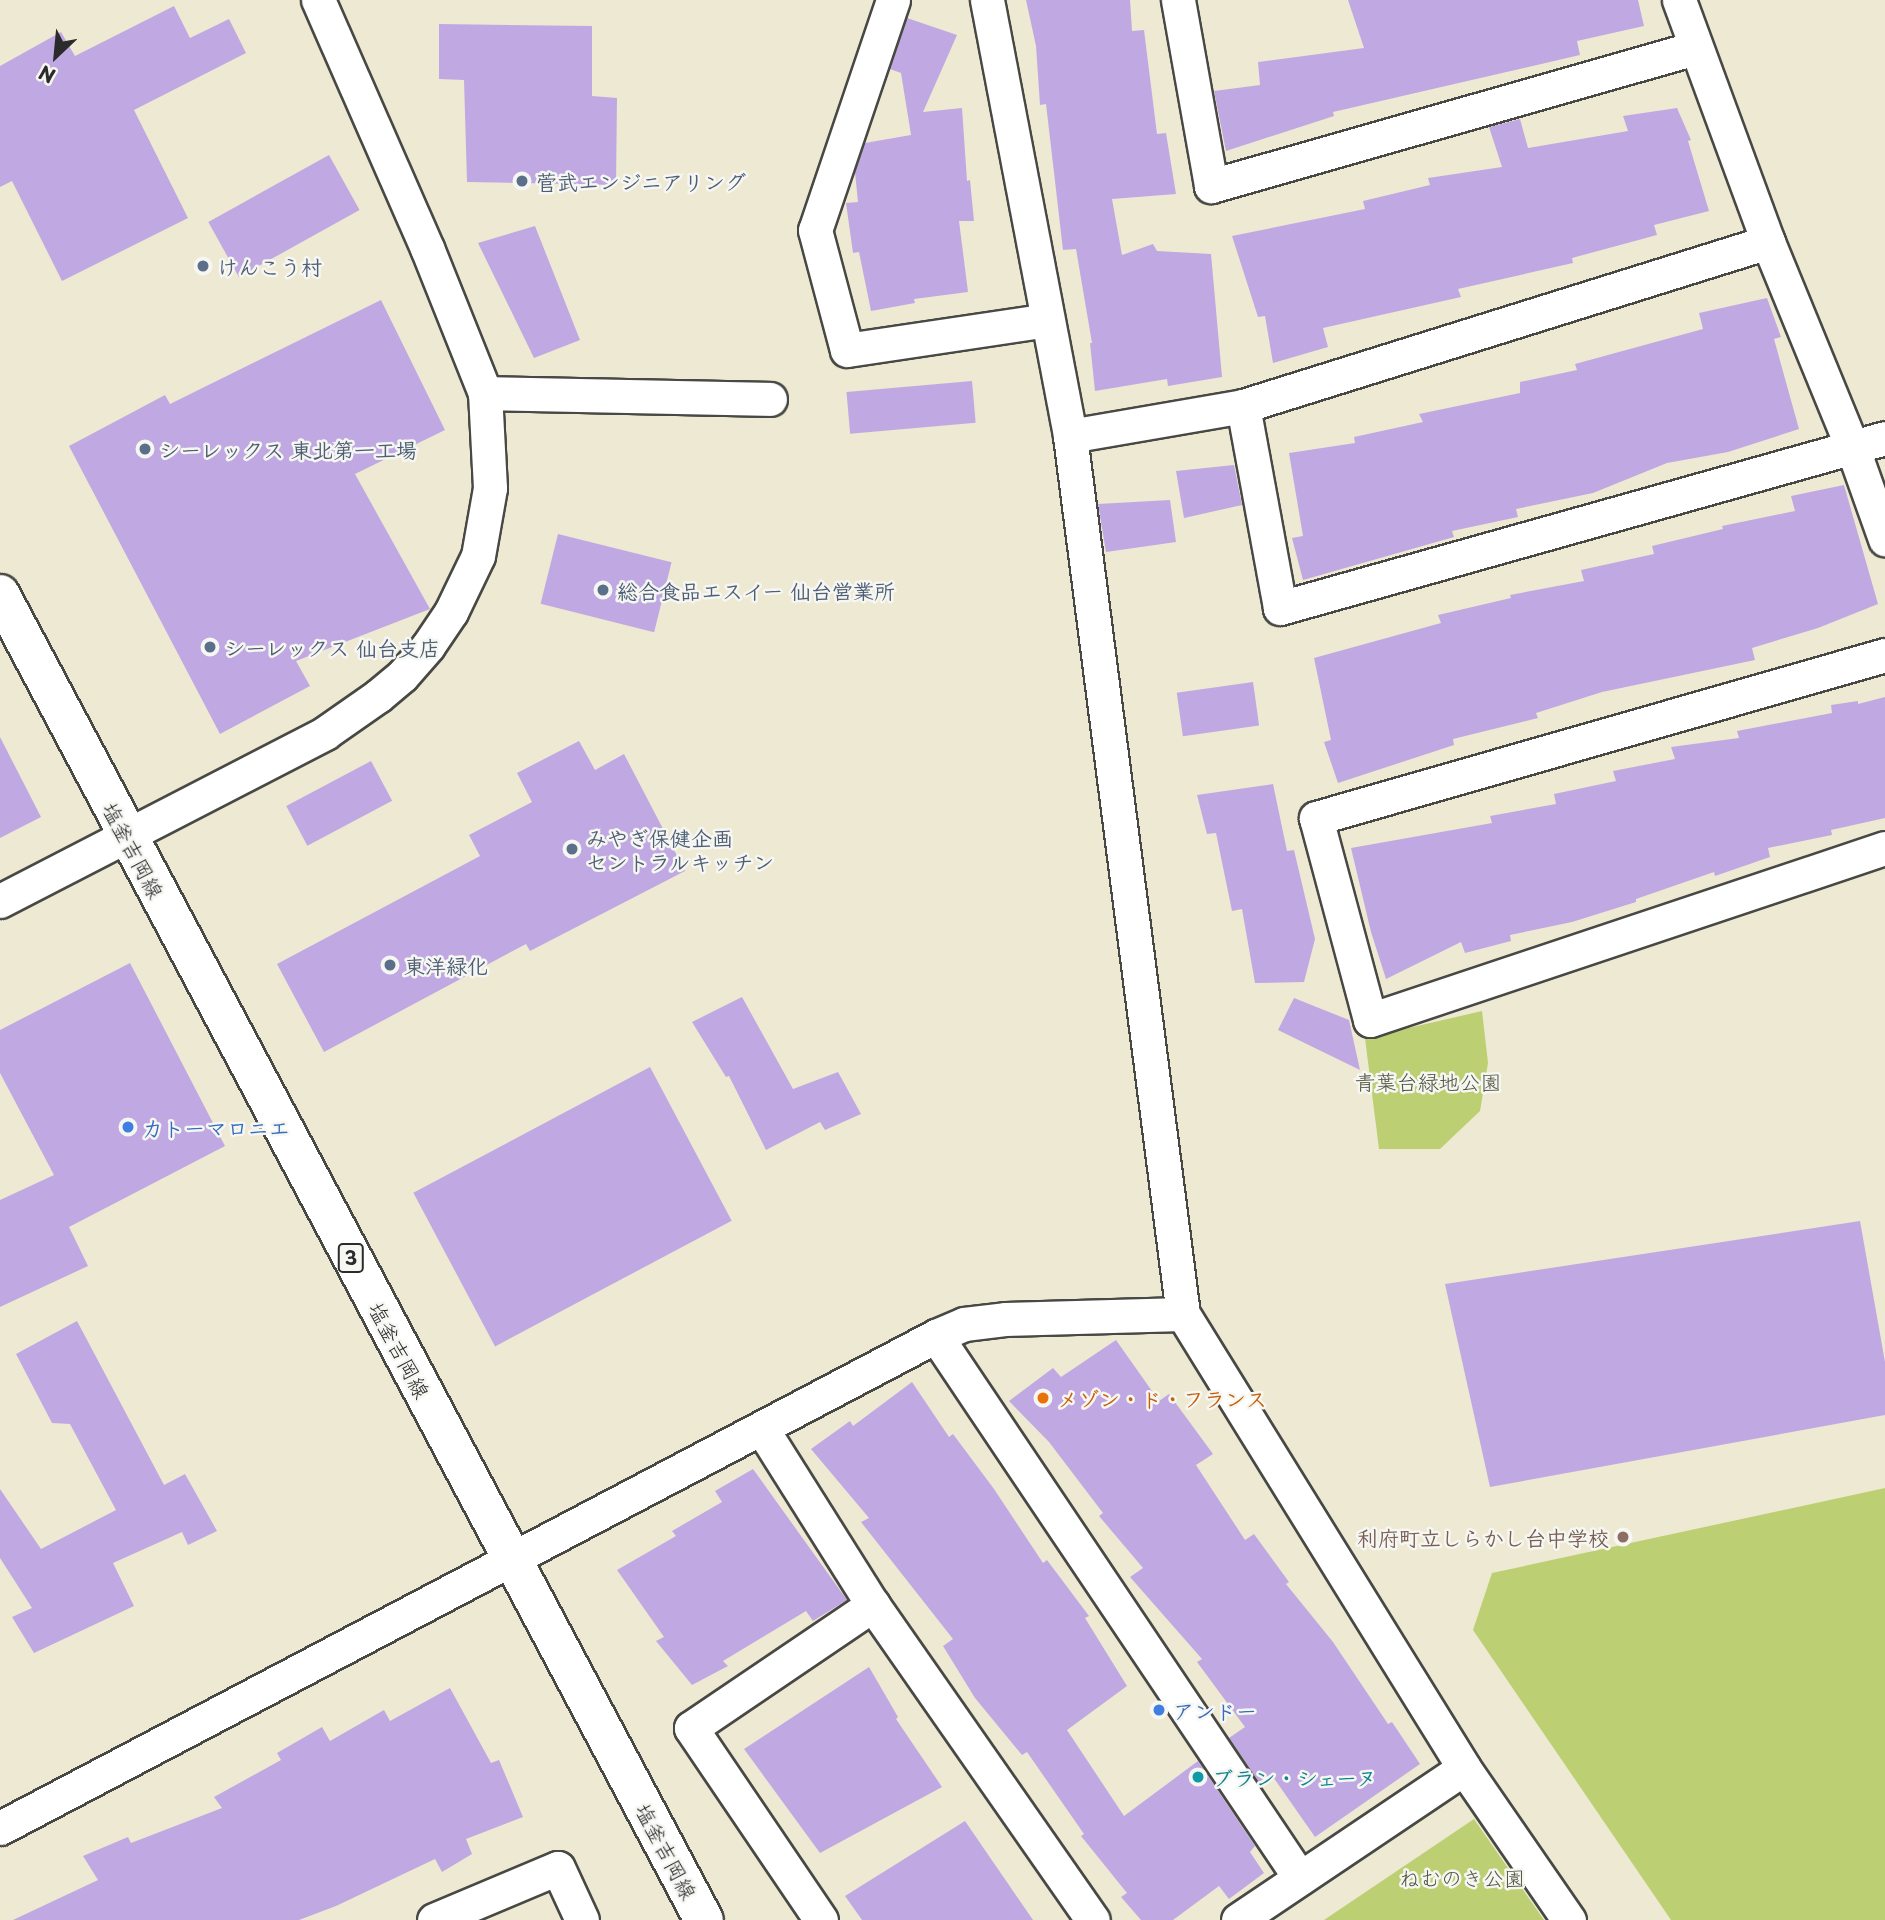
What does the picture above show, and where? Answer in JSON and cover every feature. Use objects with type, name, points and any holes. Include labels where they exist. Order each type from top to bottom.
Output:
[{"type":"main road","name":"塩釜吉岡線","points":[[0,594],[125,834],[704,1920]]},
{"type":"street","points":[[0,901],[125,834],[325,733],[402,676],[428,646],[451,612],[478,556],[490,488],[485,393],[427,248],[318,0]]},
{"type":"street","points":[[893,0],[815,230],[847,349],[1047,320]]},
{"type":"street","points":[[987,0],[1070,436],[1183,1314],[1464,1768],[1569,1920]]},
{"type":"street","points":[[1178,0],[1211,186],[1695,48]]},
{"type":"street","points":[[1679,0],[1768,242],[1853,449],[1885,539]]},
{"type":"street","points":[[1070,436],[1244,406],[1768,242]]},
{"type":"street","points":[[485,393],[770,399]]},
{"type":"street","points":[[1244,406],[1280,608],[1885,438]]},
{"type":"street","points":[[1885,654],[1316,818],[1370,1020],[1885,848]]},
{"type":"street","points":[[0,1828],[936,1336],[964,1324],[1005,1319],[1183,1314]]},
{"type":"street","points":[[936,1336],[1300,1878]]},
{"type":"street","points":[[762,1429],[873,1605],[1093,1920]]},
{"type":"street","points":[[821,1920],[691,1728],[873,1605]]},
{"type":"street","points":[[1238,1920],[1464,1768]]},
{"type":"street","points":[[433,1920],[558,1868],[582,1920]]},
{"type":"green space","name":"青葉台緑地公園","points":[[1482,1011],[1488,1063],[1480,1111],[1440,1149],[1379,1149],[1365,1038]]},
{"type":"green space","points":[[1885,1488],[1885,1920],[1671,1920],[1473,1630],[1492,1573]]},
{"type":"green space","name":"ねむのき公園","points":[[1474,1819],[1544,1920],[1324,1920]]},
{"type":"building","points":[[1026,0],[1130,0],[1132,31],[1144,30],[1157,134],[1166,133],[1176,194],[1112,199],[1122,255],[1153,244],[1157,251],[1211,254],[1222,377],[1168,386],[1167,379],[1095,391],[1092,343],[1076,249],[1063,250],[1046,104],[1040,105],[1036,46]]},
{"type":"building","points":[[1348,0],[1638,0],[1644,26],[1577,41],[1580,55],[1333,112],[1334,116],[1226,151],[1214,91],[1260,85],[1258,62],[1364,48]]},
{"type":"building","points":[[174,6],[190,38],[229,19],[246,53],[134,110],[188,218],[62,281],[12,181],[0,187],[0,66],[61,32],[75,56]]},
{"type":"building","points":[[907,18],[957,35],[923,112],[962,108],[967,181],[970,180],[974,221],[959,221],[968,292],[914,299],[915,303],[871,311],[859,252],[853,253],[846,203],[858,202],[855,172],[865,143],[911,135],[901,73],[890,69]]},
{"type":"building","points":[[439,24],[592,26],[592,96],[617,98],[616,185],[467,182],[464,80],[439,79]]},
{"type":"building","points":[[1677,108],[1691,140],[1688,141],[1709,211],[1654,225],[1657,235],[1572,258],[1573,263],[1458,289],[1461,297],[1323,328],[1328,347],[1273,363],[1265,316],[1258,317],[1232,236],[1365,209],[1363,201],[1430,185],[1428,178],[1502,167],[1489,127],[1520,119],[1528,148],[1628,131],[1623,116]]},
{"type":"building","points":[[329,155],[360,210],[239,277],[208,222]]},
{"type":"building","points":[[535,226],[580,340],[534,358],[478,243]]},
{"type":"building","points":[[1767,298],[1781,337],[1774,339],[1799,429],[1728,452],[1667,463],[1593,493],[1516,509],[1518,517],[1452,531],[1454,537],[1303,580],[1292,538],[1303,536],[1289,453],[1355,443],[1354,437],[1423,422],[1419,414],[1520,393],[1520,382],[1577,370],[1575,364],[1703,329],[1699,313]]},
{"type":"building","points":[[381,300],[445,430],[355,474],[430,609],[296,661],[310,686],[220,734],[69,446],[165,395],[170,404]]},
{"type":"building","points":[[972,381],[976,423],[850,434],[846,392]]},
{"type":"building","points":[[1234,465],[1242,505],[1184,518],[1176,471]]},
{"type":"building","points":[[1844,485],[1878,604],[1818,628],[1752,648],[1755,660],[1602,692],[1536,713],[1538,718],[1453,739],[1454,745],[1338,783],[1324,742],[1331,740],[1314,658],[1441,623],[1438,615],[1511,598],[1510,595],[1584,581],[1581,570],[1654,554],[1652,546],[1723,529],[1722,526],[1795,511],[1791,496]]},
{"type":"building","points":[[1170,500],[1176,542],[1106,552],[1098,504]]},
{"type":"building","points":[[558,534],[672,562],[654,632],[541,604]]},
{"type":"building","points":[[1253,682],[1259,726],[1183,736],[1177,693]]},
{"type":"building","points":[[1885,697],[1885,818],[1831,830],[1832,835],[1768,848],[1770,857],[1715,876],[1714,872],[1636,899],[1636,902],[1572,922],[1510,935],[1511,941],[1465,953],[1461,942],[1386,979],[1371,932],[1351,848],[1492,823],[1490,816],[1556,804],[1554,794],[1616,781],[1613,771],[1675,759],[1671,747],[1739,738],[1737,731],[1832,713],[1831,705],[1858,701],[1858,704]]},
{"type":"building","points":[[0,737],[41,817],[0,838]]},
{"type":"building","points":[[579,741],[595,770],[624,754],[685,871],[530,951],[526,944],[324,1052],[277,964],[480,856],[469,835],[532,802],[517,773]]},
{"type":"building","points":[[371,761],[392,801],[307,846],[286,806]]},
{"type":"building","points":[[1273,784],[1287,851],[1294,850],[1315,939],[1304,982],[1255,983],[1242,909],[1232,911],[1216,833],[1207,834],[1197,795]]},
{"type":"building","points":[[130,963],[225,1146],[69,1227],[88,1266],[0,1307],[0,1200],[54,1175],[0,1073],[0,1030]]},
{"type":"building","points":[[742,997],[793,1089],[838,1072],[861,1114],[825,1130],[820,1122],[766,1150],[729,1076],[726,1077],[692,1022]]},
{"type":"building","points":[[1294,998],[1349,1020],[1360,1070],[1278,1030]]},
{"type":"building","points":[[650,1067],[732,1221],[495,1346],[413,1193]]},
{"type":"building","points":[[1860,1221],[1885,1362],[1885,1415],[1490,1487],[1445,1284]]},
{"type":"building","points":[[77,1321],[164,1485],[185,1474],[217,1531],[188,1545],[182,1532],[113,1563],[134,1606],[34,1653],[12,1617],[32,1608],[0,1558],[0,1489],[41,1549],[116,1510],[70,1424],[52,1423],[16,1354]]},
{"type":"building","points":[[1116,1340],[1159,1401],[1169,1394],[1213,1454],[1196,1465],[1245,1540],[1254,1534],[1289,1582],[1286,1584],[1333,1642],[1388,1724],[1392,1722],[1420,1764],[1315,1837],[1271,1774],[1259,1782],[1229,1738],[1245,1727],[1197,1662],[1202,1659],[1130,1577],[1143,1568],[1099,1516],[1103,1513],[1049,1442],[1009,1401],[1053,1368],[1061,1377]]},
{"type":"building","points":[[912,1382],[949,1437],[953,1434],[994,1489],[1043,1563],[1047,1560],[1089,1616],[1085,1618],[1127,1686],[1067,1730],[1124,1816],[1198,1761],[1255,1846],[1250,1852],[1264,1873],[1229,1899],[1219,1886],[1173,1920],[1141,1920],[1121,1897],[1127,1893],[1081,1836],[1084,1834],[1027,1752],[1022,1755],[975,1698],[943,1646],[953,1639],[861,1522],[869,1518],[811,1449],[850,1421],[853,1426]]},
{"type":"building","points":[[753,1469],[847,1600],[813,1621],[806,1611],[723,1661],[728,1666],[692,1685],[656,1641],[664,1637],[617,1570],[676,1536],[672,1531],[722,1502],[715,1491]]},
{"type":"building","points":[[869,1667],[898,1717],[896,1719],[942,1787],[820,1853],[744,1749]]},
{"type":"building","points":[[450,1688],[491,1763],[499,1760],[523,1817],[466,1839],[472,1854],[442,1872],[435,1859],[336,1906],[299,1920],[13,1920],[98,1880],[83,1856],[128,1837],[131,1843],[222,1808],[214,1797],[281,1760],[277,1753],[322,1727],[330,1741],[384,1710],[390,1721]]},
{"type":"building","points":[[965,1821],[1033,1920],[862,1920],[845,1896]]},
{"type":"place","name":"菅武エンジニアリング","points":[[522,181]]},
{"type":"place","name":"けんこう村","points":[[203,266]]},
{"type":"place","name":"シーレックス 東北第一工場","points":[[145,449]]},
{"type":"place","name":"総合食品エスイー 仙台営業所","points":[[603,590]]},
{"type":"place","name":"シーレックス 仙台支店","points":[[210,647]]},
{"type":"place","name":"みやぎ保健企画 セントラルキッチン","points":[[572,849]]},
{"type":"place","name":"東洋緑化","points":[[390,965]]},
{"type":"place","name":"カトーマロニエ","points":[[128,1127]]},
{"type":"place","name":"メゾン・ド・フランス","points":[[1043,1398]]},
{"type":"place","name":"利府町立しらかし台中学校","points":[[1623,1537]]},
{"type":"place","name":"アンドー","points":[[1159,1710]]},
{"type":"place","name":"ブラン・シェーヌ","points":[[1198,1777]]}]
